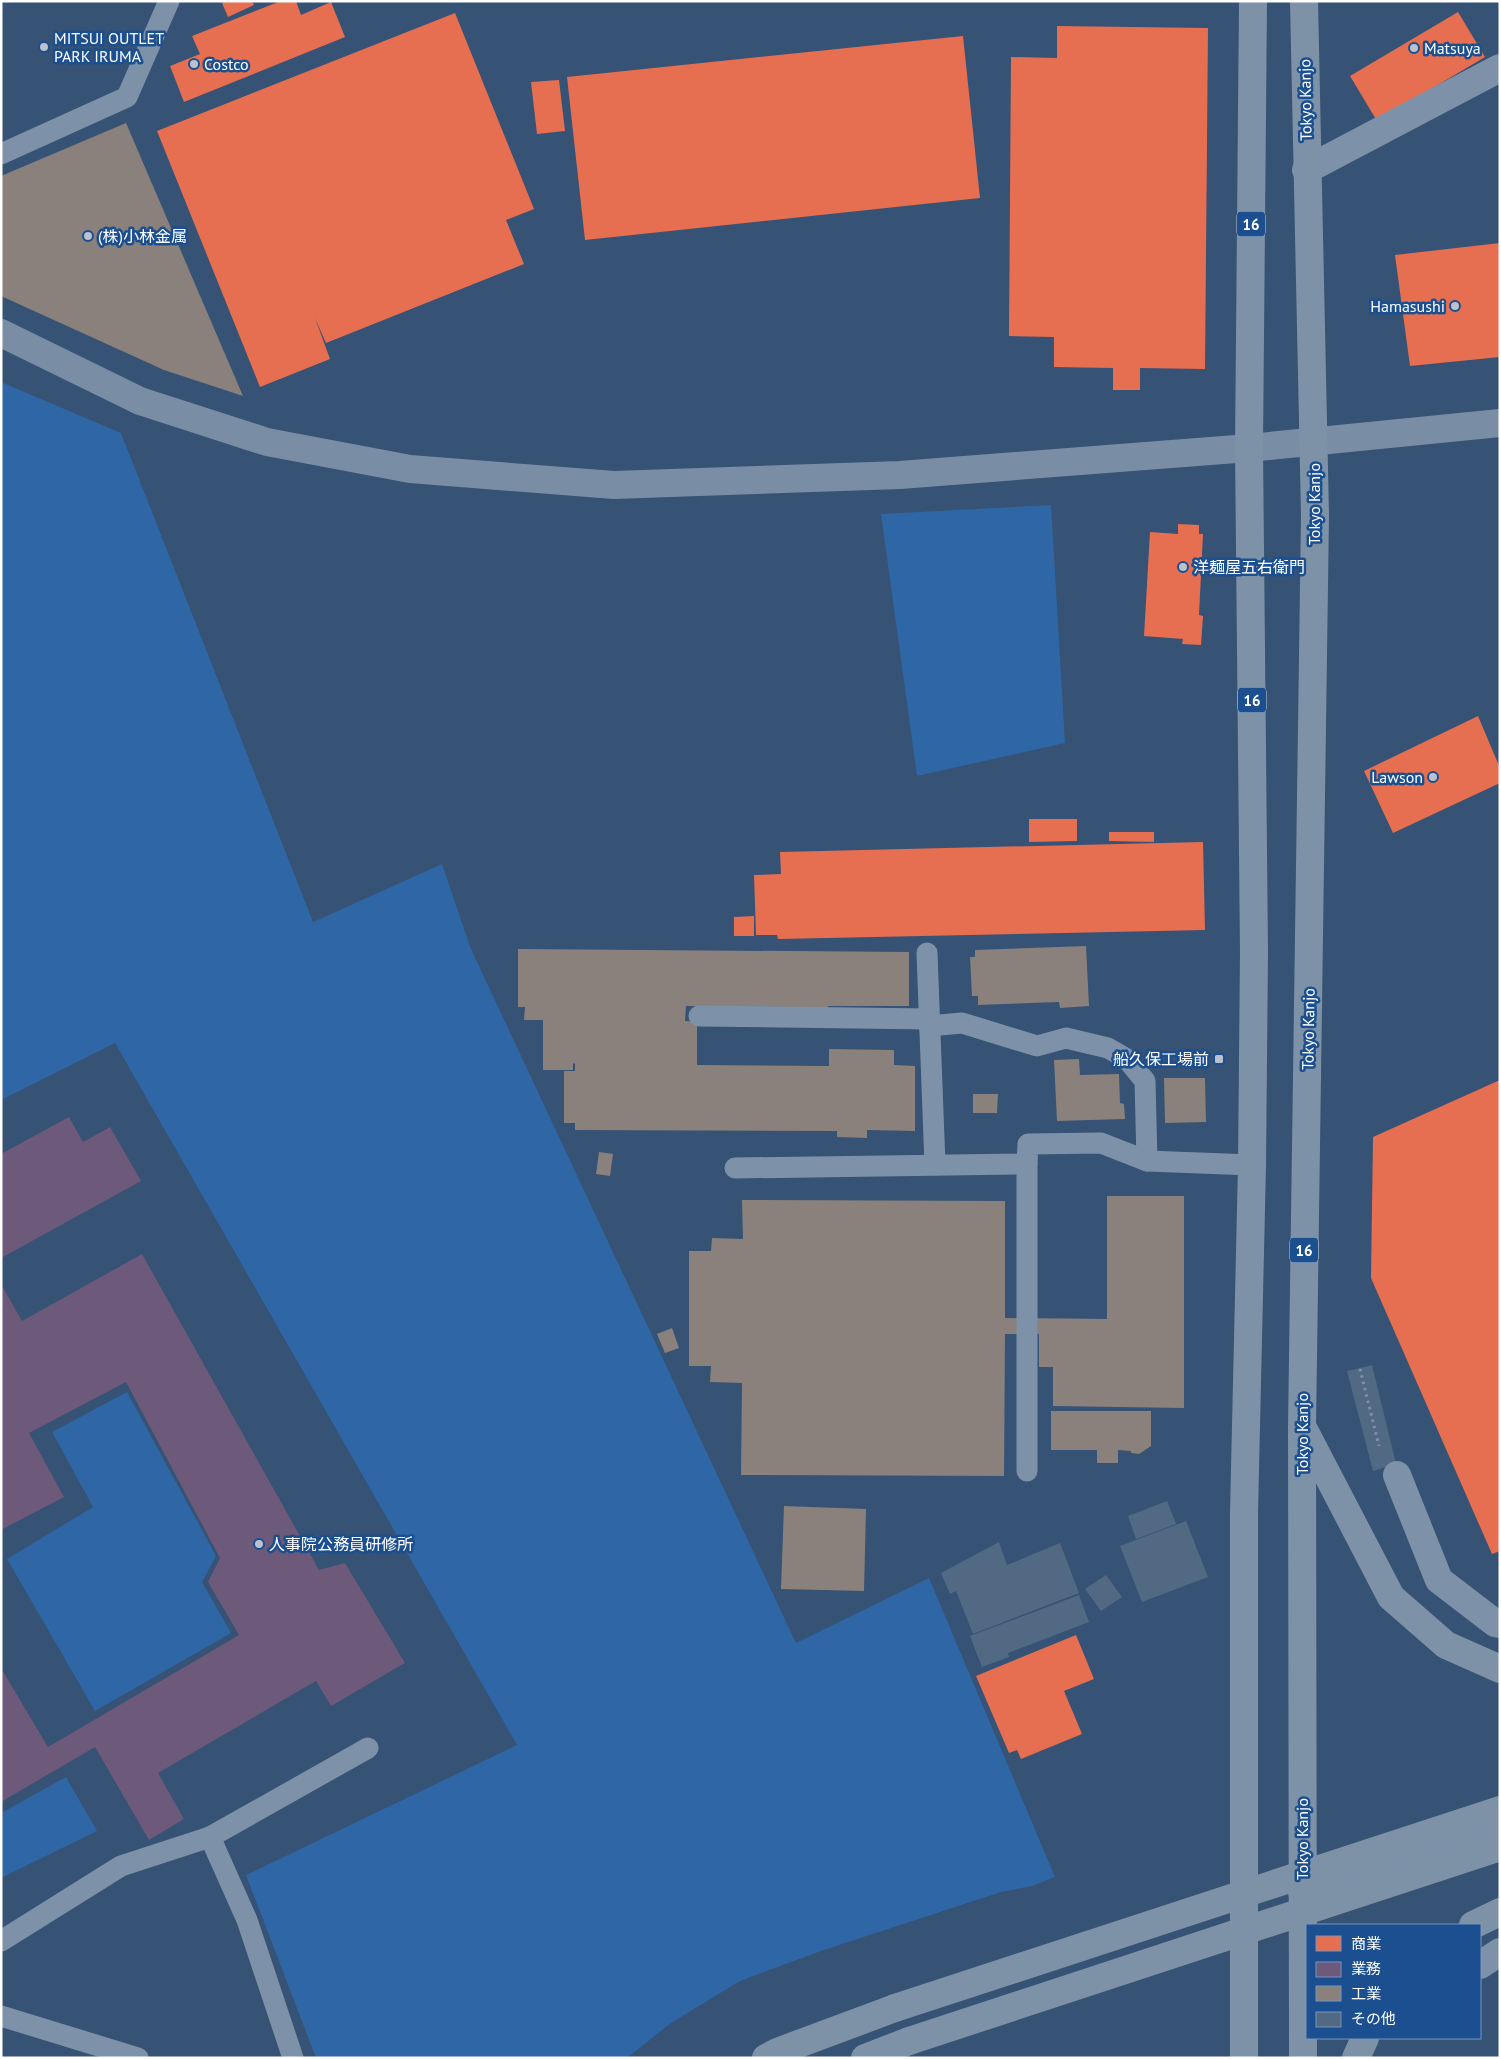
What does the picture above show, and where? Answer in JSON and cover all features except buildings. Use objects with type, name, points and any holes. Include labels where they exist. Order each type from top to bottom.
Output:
[{"type":"highway","name":"16","points":[[1243,2049],[1244,1523],[1252,1165],[1254,942],[1249,448],[1253,1]]},
{"type":"highway","name":"Tokyo Kanjo","points":[[1303,2058],[1302,1427],[1314,442],[1306,170],[1304,1]]},
{"type":"highway","points":[[1302,1427],[1391,1597],[1446,1645],[1500,1669]]},
{"type":"highway","points":[[766,2058],[895,2008],[1500,1810]]},
{"type":"highway","points":[[865,2058],[909,2041],[1500,1847]]},
{"type":"highway","points":[[1475,1924],[1500,1912]]},
{"type":"highway","points":[[1356,2058],[1365,2039]]},
{"type":"street","points":[[1306,170],[1500,68]]},
{"type":"street","points":[[1,333],[140,401],[268,442],[410,469],[614,485],[900,475],[1249,448],[1500,423]]},
{"type":"street","points":[[1397,1475],[1439,1580],[1495,1623],[1500,1624]]},
{"type":"street","points":[[1302,1892],[1500,1825]]},
{"type":"street","points":[[1481,1964],[1500,1952]]},
{"type":"lane","points":[[1,154],[127,97],[169,1]]},
{"type":"lane","points":[[926,953],[935,1165]]},
{"type":"lane","points":[[699,1016],[962,1023],[1037,1046],[1066,1038],[1108,1048],[1127,1059],[1145,1082],[1148,1161]]},
{"type":"lane","points":[[1027,1471],[1028,1144],[1101,1143],[1148,1161],[1252,1165]]},
{"type":"lane","points":[[735,1168],[1027,1164]]},
{"type":"lane","points":[[1,1941],[121,1866],[210,1837],[368,1748]]},
{"type":"lane","points":[[210,1837],[247,1920],[293,2058]]},
{"type":"lane","points":[[1,2016],[138,2058]]},
{"type":"path","points":[[1360,1369],[1380,1450]]},
{"type":"shaded area","points":[[1,382],[121,433],[313,922],[442,864],[471,949],[796,1643],[929,1578],[1055,1877],[1032,1886],[1001,1892],[821,1951],[740,1981],[671,2023],[627,2058],[316,2058],[246,1875],[517,1745],[115,1043],[1,1100]]},
{"type":"shaded area","points":[[1051,505],[1065,743],[917,776],[881,514]]},
{"type":"shaded area","points":[[127,1392],[216,1556],[202,1582],[231,1633],[95,1711],[7,1559],[93,1507],[52,1432]]},
{"type":"shaded area","points":[[66,1777],[97,1831],[1,1878],[1,1813]]},
{"type":"place","name":"MITSUI OUTLET PARK IRUMA","points":[[44,47]]},
{"type":"place","name":"Matsuya","points":[[1414,48]]},
{"type":"place","name":"Costco","points":[[194,64]]},
{"type":"place","name":"(株)小林金属","points":[[88,236]]},
{"type":"place","name":"Hamasushi","points":[[1455,306]]},
{"type":"place","name":"洋麺屋五右衛門","points":[[1183,567]]},
{"type":"place","name":"Lawson","points":[[1433,777]]},
{"type":"place","name":"船久保工場前","points":[[1219,1059]]},
{"type":"place","name":"人事院公務員研修所","points":[[259,1544]]}]
